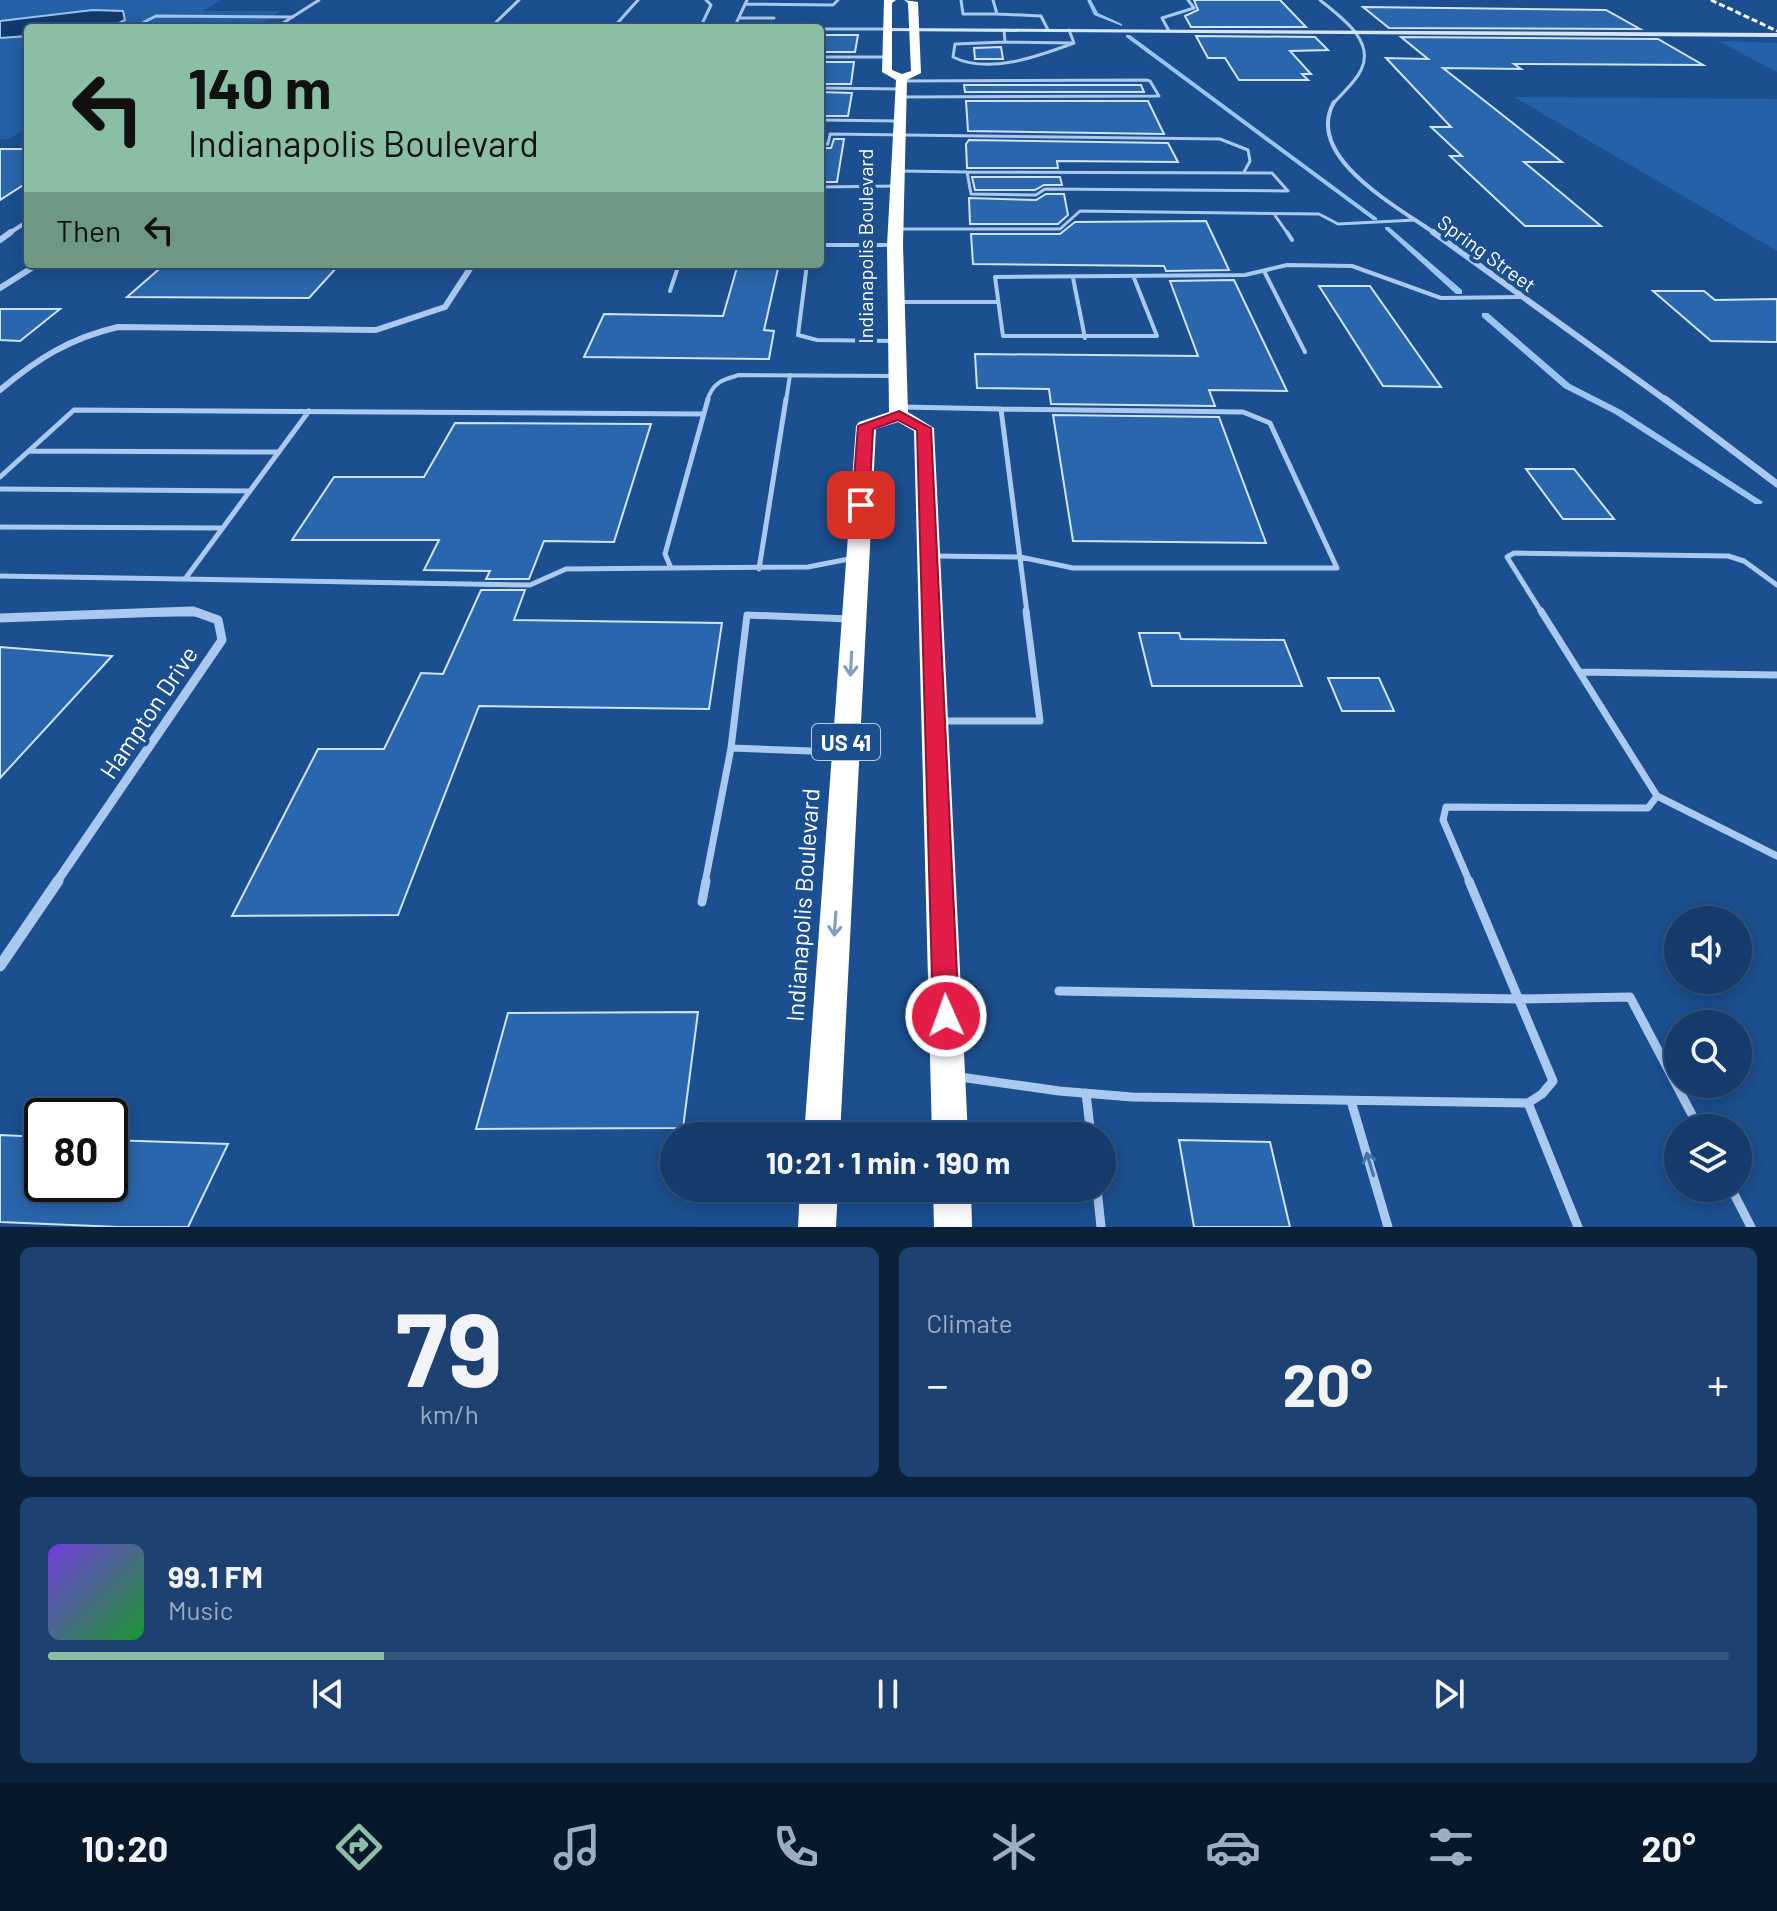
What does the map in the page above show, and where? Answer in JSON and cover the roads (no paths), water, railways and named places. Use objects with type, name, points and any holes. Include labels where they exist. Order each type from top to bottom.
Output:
[{"type":"highway","points":[[891,0],[887,2],[887,72],[901,86]]},
{"type":"highway","name":"Indianapolis Boulevard","points":[[823,1122],[866,426],[899,411],[896,341],[898,128],[901,86],[916,73],[913,2],[909,0]]},
{"type":"highway","points":[[899,411],[924,428],[950,1122]]},
{"type":"highway","points":[[817,1227],[818,1202]]},
{"type":"highway","points":[[952,1202],[953,1227]]},
{"type":"street","points":[[282,24],[319,0]]},
{"type":"street","points":[[494,24],[519,0]]},
{"type":"street","points":[[1169,31],[1162,18],[1194,8],[1188,0]]},
{"type":"street","points":[[1320,0],[1357,33]]},
{"type":"street","points":[[824,29],[1777,35]]},
{"type":"street","name":"Spring Street","points":[[1357,33],[1366,60],[1365,67],[1332,103],[1325,118],[1325,133],[1341,160],[1370,187],[1694,420],[1777,484]]},
{"type":"street","points":[[0,240],[24,224]]},
{"type":"street","points":[[0,288],[32,268]]},
{"type":"street","points":[[0,390],[45,352],[76,336],[118,327],[376,330],[445,307],[470,268]]},
{"type":"street","name":"Hampton Drive","points":[[0,618],[193,611],[218,620],[222,640],[0,966]]},
{"type":"lane","points":[[617,24],[638,0]]},
{"type":"lane","points":[[702,24],[711,5],[706,0]]},
{"type":"lane","points":[[736,24],[746,2],[833,5],[838,0]]},
{"type":"lane","points":[[969,5],[962,3],[963,14],[1041,16],[1048,30]]},
{"type":"lane","points":[[992,4],[997,14]]},
{"type":"lane","points":[[144,22],[156,16],[293,17]]},
{"type":"lane","points":[[739,18],[774,18]]},
{"type":"lane","points":[[1004,30],[1005,42]]},
{"type":"lane","points":[[1069,30],[1074,43]]},
{"type":"lane","points":[[1074,43],[1024,60],[958,61],[953,57],[955,44],[1074,43]]},
{"type":"lane","points":[[824,57],[887,57]]},
{"type":"lane","points":[[824,88],[901,86],[1146,80],[1150,81],[1159,96],[901,86]]},
{"type":"lane","points":[[824,120],[898,128],[1220,139],[1248,150],[1250,161],[1244,172]]},
{"type":"lane","points":[[824,144],[828,144],[830,134],[898,128]]},
{"type":"lane","points":[[824,187],[967,172],[1244,172],[1272,173],[1288,191],[1045,189],[1036,195],[971,194],[967,172]]},
{"type":"lane","points":[[824,245],[896,237],[1060,229],[1080,211],[1319,214],[1338,224],[1415,220]]},
{"type":"lane","points":[[1274,214],[1292,240]]},
{"type":"lane","points":[[1134,278],[1157,336],[1003,336],[995,277],[1245,275],[1287,265],[1352,266],[1441,298],[1520,297]]},
{"type":"lane","points":[[670,291],[678,268]]},
{"type":"lane","points":[[806,268],[798,335],[817,340],[896,341]]},
{"type":"lane","points":[[1264,271],[1305,352]]},
{"type":"lane","points":[[1073,278],[1085,338]]},
{"type":"lane","points":[[896,301],[997,302]]},
{"type":"lane","points":[[671,568],[665,554],[711,388],[719,381],[739,375],[897,376]]},
{"type":"lane","points":[[759,569],[790,375]]},
{"type":"lane","points":[[936,721],[1040,721],[1001,409]]},
{"type":"lane","points":[[0,477],[74,410],[704,414]]},
{"type":"lane","points":[[185,579],[309,411]]},
{"type":"lane","points":[[899,411],[1243,412],[1270,423],[1337,568],[1073,568],[1020,557],[931,556]]},
{"type":"lane","points":[[29,451],[279,452]]},
{"type":"lane","points":[[0,489],[250,491]]},
{"type":"lane","points":[[0,527],[223,528]]},
{"type":"lane","points":[[1777,585],[1744,561],[1728,556],[1514,553],[1507,557],[1657,796],[1777,856]]},
{"type":"lane","points":[[0,576],[530,585],[566,569],[759,569],[808,567],[857,558]]},
{"type":"lane","points":[[702,902],[731,748],[747,615],[853,619]]},
{"type":"lane","points":[[1580,672],[1777,675]]},
{"type":"lane","points":[[731,748],[846,752]]},
{"type":"lane","points":[[948,1075],[1086,1093],[1528,1103],[1542,1094],[1553,1081],[1443,820],[1446,807],[1648,808],[1657,796]]},
{"type":"lane","points":[[1059,991],[1518,999],[1630,997],[1692,1114]]},
{"type":"lane","points":[[1086,1093],[1089,1122]]},
{"type":"lane","points":[[1351,1101],[1388,1227]]},
{"type":"lane","points":[[1528,1103],[1578,1227]]},
{"type":"lane","points":[[1098,1202],[1101,1227]]},
{"type":"lane","points":[[1738,1202],[1751,1227]]},
{"type":"waterway","points":[[1089,0],[1096,14],[1120,25]]},
{"type":"waterway","points":[[1128,36],[1375,219]]},
{"type":"waterway","points":[[1387,228],[1459,292]]},
{"type":"waterway","points":[[1485,315],[1567,386],[1618,412],[1758,502]]},
{"type":"railway","points":[[1711,0],[1777,31]]}]
